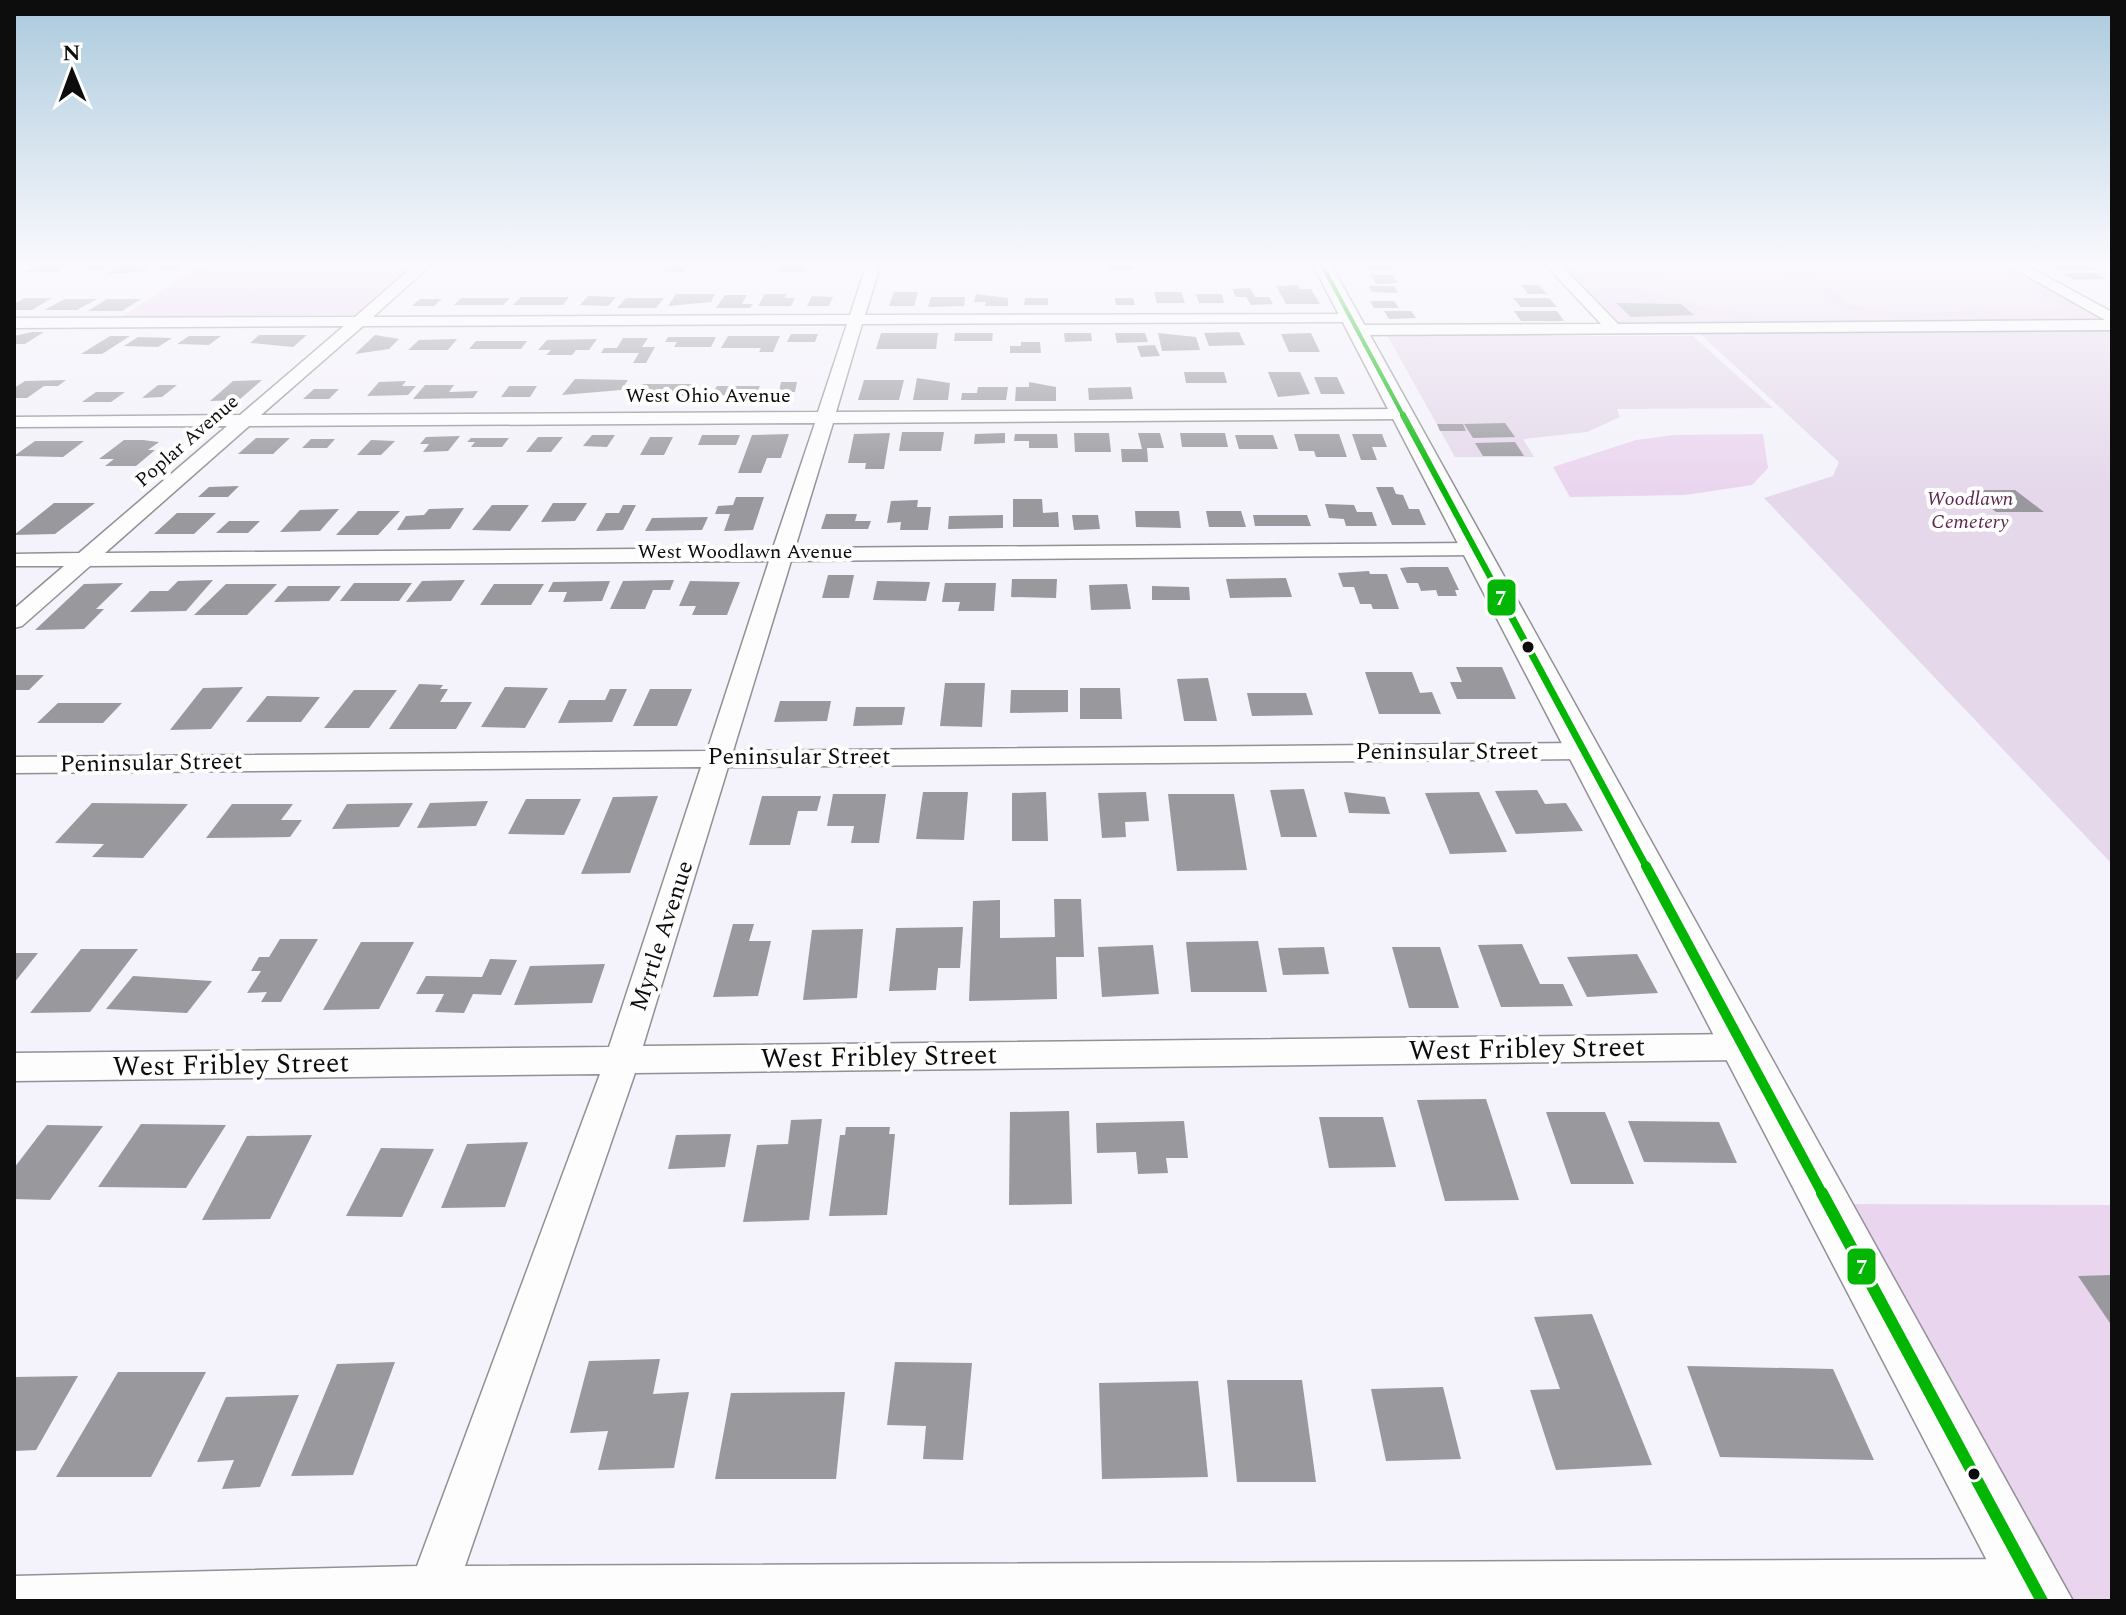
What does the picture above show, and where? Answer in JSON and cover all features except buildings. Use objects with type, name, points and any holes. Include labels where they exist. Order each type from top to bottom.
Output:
[{"type":"street","name":"Poplar Avenue","points":[[14,621],[339,338]]},
{"type":"street","name":"Myrtle Avenue","points":[[430,1595],[622,1060],[720,757],[849,338]]},
{"type":"street","points":[[14,1600],[430,1595],[2037,1592],[1362,338]]},
{"type":"street","name":"West Ohio Avenue","points":[[14,422],[1403,414]]},
{"type":"street","name":"West Woodlawn Avenue","points":[[14,560],[1476,549]]},
{"type":"street","name":"Peninsular Street","points":[[14,765],[1584,751]]},
{"type":"street","name":"West Fribley Street","points":[[14,1067],[1743,1047]]},
{"type":"shaded area","points":[[1763,434],[1768,468],[1752,485],[1685,495],[1570,497],[1553,467],[1636,440],[1673,435]]},
{"type":"shaded area","points":[[1850,1204],[2112,1205],[2112,1601],[2069,1601]]},
{"type":"green space","points":[[1389,338],[1696,338],[1773,408],[1617,409],[1620,417],[1587,432],[1523,439],[1534,457],[1455,457]]},
{"type":"green space","name":"Woodlawn Cemetery","points":[[1705,338],[2112,338],[2112,864],[1764,498],[1833,476],[1839,462]]},
{"type":"transit line","name":"7","points":[[1362,338],[2042,1601]]}]
